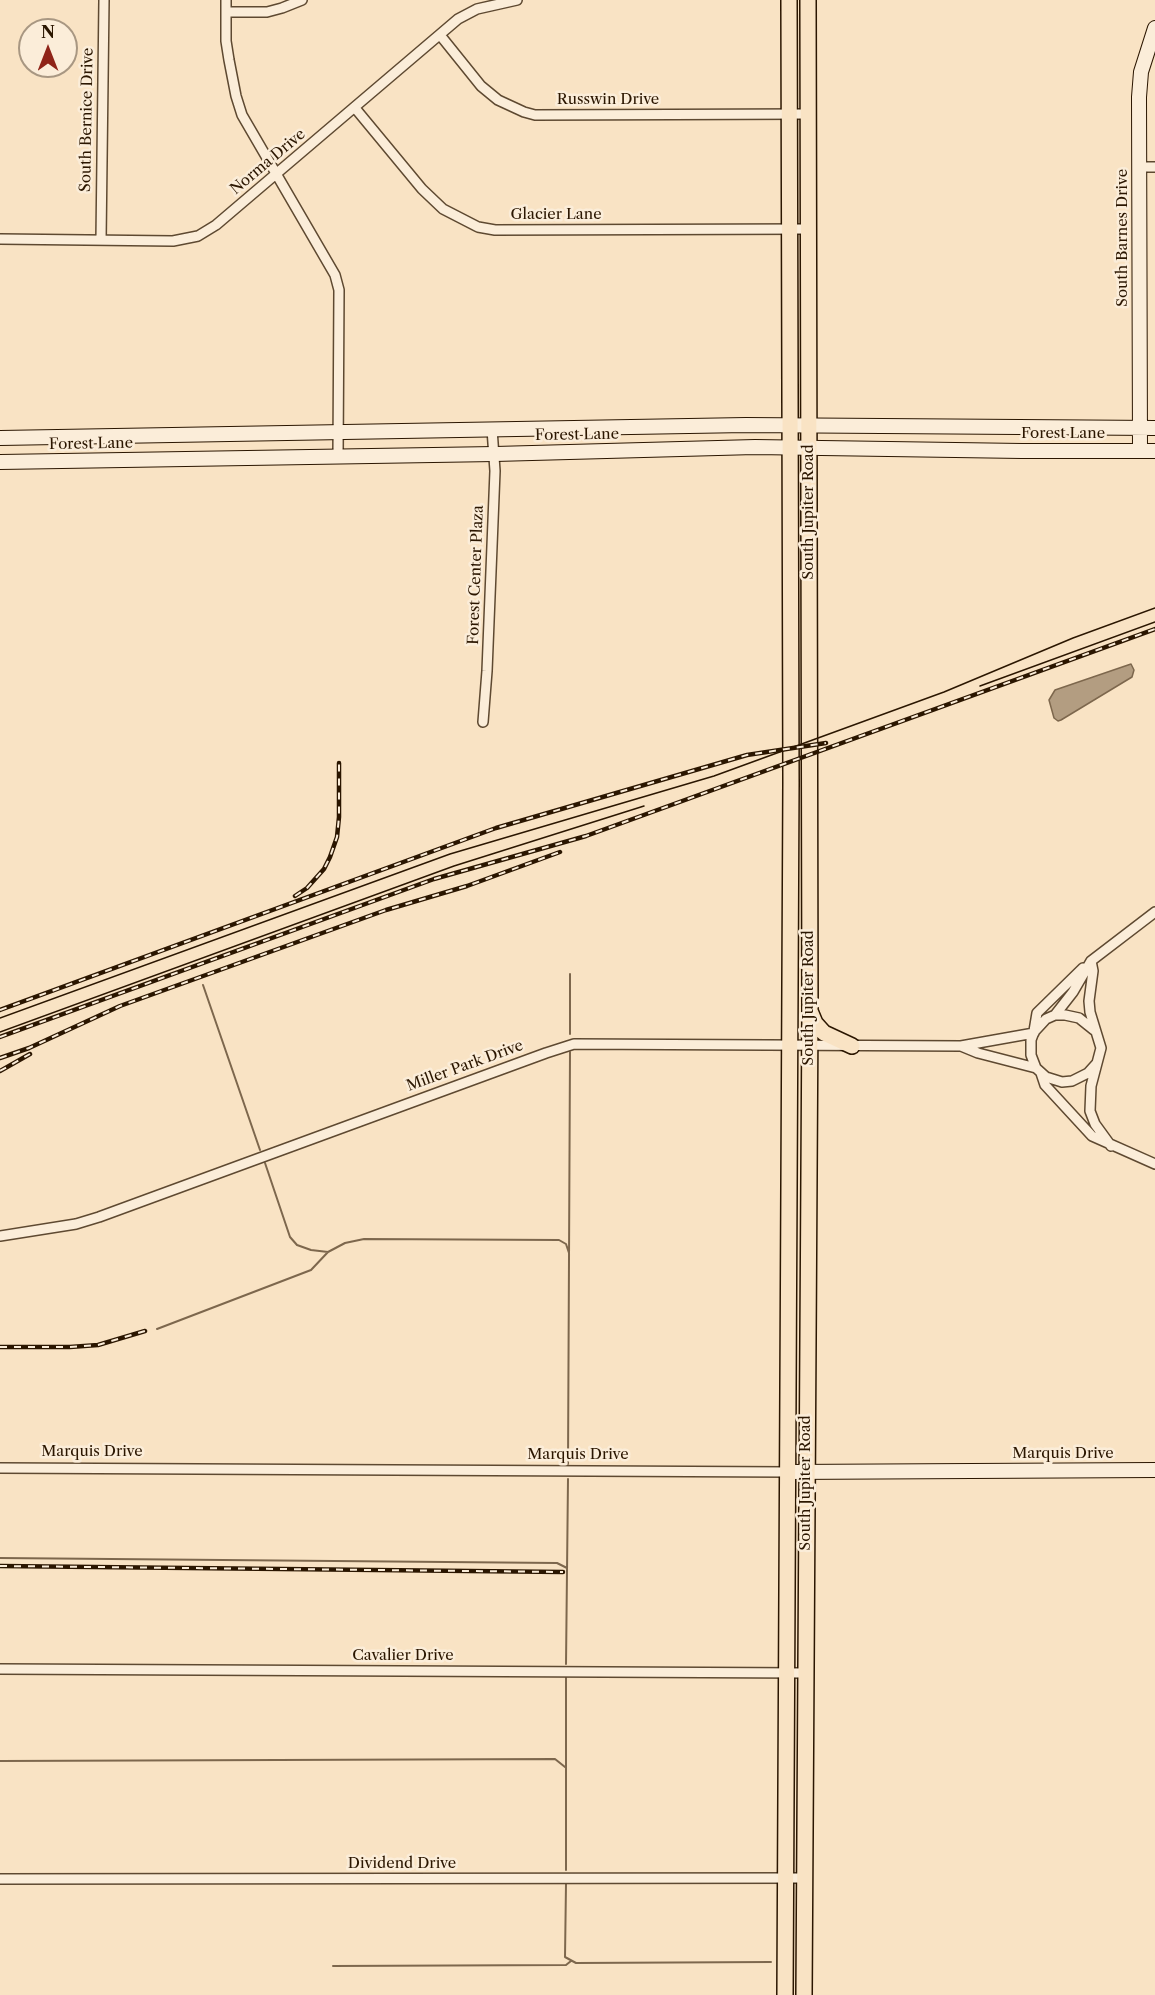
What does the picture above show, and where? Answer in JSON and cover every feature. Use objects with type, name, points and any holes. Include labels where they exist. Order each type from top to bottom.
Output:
[{"type":"main road","name":"South Jupiter Road","points":[[785,1990],[791,626],[789,0]]},
{"type":"main road","name":"South Jupiter Road","points":[[804,1990],[810,1010],[808,0]]},
{"type":"main road","name":"South Barnes Drive","points":[[1140,451],[1148,427],[1139,167],[1139,98],[1141,72],[1155,28]]},
{"type":"main road","name":"Forest Lane","points":[[0,438],[746,425],[1148,427]]},
{"type":"main road","points":[[172,435],[172,459]]},
{"type":"main road","name":"Forest Lane","points":[[0,462],[790,447],[1155,451]]},
{"type":"main road","points":[[791,626],[809,625]]},
{"type":"main road","points":[[790,875],[809,875]]},
{"type":"main road","points":[[810,1010],[815,1023],[824,1033],[852,1046]]},
{"type":"main road","points":[[789,1258],[807,1258]]},
{"type":"main road","name":"Marquis Drive","points":[[788,1472],[1155,1470]]},
{"type":"main road","points":[[786,1779],[805,1780]]},
{"type":"main road","points":[[785,1990],[804,1990]]},
{"type":"street","name":"South Bernice Drive","points":[[101,240],[104,0]]},
{"type":"street","points":[[226,0],[226,41],[236,96],[242,115],[335,275],[339,290],[338,456]]},
{"type":"street","points":[[226,12],[267,12],[302,0]]},
{"type":"street","name":"Norma Drive","points":[[0,239],[173,241],[198,236],[216,225],[276,175],[458,19],[477,9],[517,0]]},
{"type":"street","name":"Russwin Drive","points":[[440,35],[481,86],[498,100],[535,115],[808,114]]},
{"type":"street","name":"Glacier Lane","points":[[355,108],[422,189],[443,209],[478,227],[506,230],[808,229]]},
{"type":"street","points":[[1139,167],[1155,167]]},
{"type":"street","name":"Forest Center Plaza","points":[[483,722],[495,454],[492,429]]},
{"type":"street","points":[[1155,912],[1091,961],[1037,1012],[1030,1047],[1031,1055],[1045,1084],[1092,1136],[1155,1164]]},
{"type":"street","points":[[1055,1016],[1073,992],[1091,961]]},
{"type":"street","points":[[1091,961],[1093,971],[1089,1001],[1101,1048],[1091,1086],[1090,1111],[1095,1124],[1111,1146]]},
{"type":"street","points":[[961,1046],[1034,1032],[1046,1019],[1065,1015],[1086,1022],[1097,1034]]},
{"type":"street","name":"Miller Park Drive","points":[[0,1236],[76,1224],[99,1217],[574,1044],[961,1046]]},
{"type":"street","points":[[961,1046],[1038,1071],[1053,1080],[1072,1081],[1088,1073],[1097,1063]]},
{"type":"street","name":"Marquis Drive","points":[[0,1468],[788,1472]]},
{"type":"street","name":"Cavalier Drive","points":[[0,1669],[805,1673]]},
{"type":"street","name":"Dividend Drive","points":[[0,1879],[804,1878]]},
{"type":"shaded area","points":[[1131,664],[1134,670],[1132,677],[1061,720],[1054,718],[1049,700],[1055,690]]},
{"type":"waterway","points":[[570,974],[570,1034]]},
{"type":"waterway","points":[[203,985],[260,1150]]},
{"type":"waterway","points":[[568,1464],[570,1052]]},
{"type":"waterway","points":[[265,1163],[290,1237],[297,1245],[311,1250],[328,1252],[345,1243],[364,1239],[559,1240],[566,1244],[569,1253]]},
{"type":"waterway","points":[[157,1329],[311,1270],[328,1252]]},
{"type":"waterway","points":[[566,1664],[568,1479]]},
{"type":"waterway","points":[[0,1558],[557,1563],[567,1568]]},
{"type":"waterway","points":[[566,1677],[566,1870]]},
{"type":"waterway","points":[[0,1761],[555,1759],[565,1767]]},
{"type":"waterway","points":[[566,1884],[565,1957],[576,1963],[771,1962]]},
{"type":"waterway","points":[[333,1966],[566,1965],[571,1961]]},
{"type":"tram line","points":[[0,1018],[450,854],[714,776],[944,692],[1073,638],[1155,608]]},
{"type":"tram line","points":[[980,686],[1155,622]]},
{"type":"tram line","points":[[0,1032],[454,866],[644,806]]},
{"type":"railway","points":[[0,1037],[434,879],[586,836],[1155,629]]},
{"type":"railway","points":[[0,1010],[496,828],[747,755],[826,743]]},
{"type":"railway","points":[[295,896],[307,888],[324,869],[337,837],[339,763]]},
{"type":"railway","points":[[0,1058],[29,1048],[120,1006],[386,910],[467,886],[560,852]]},
{"type":"railway","points":[[0,1071],[30,1054]]},
{"type":"railway","points":[[0,1347],[98,1345],[145,1331]]},
{"type":"railway","points":[[0,1566],[563,1572]]}]
